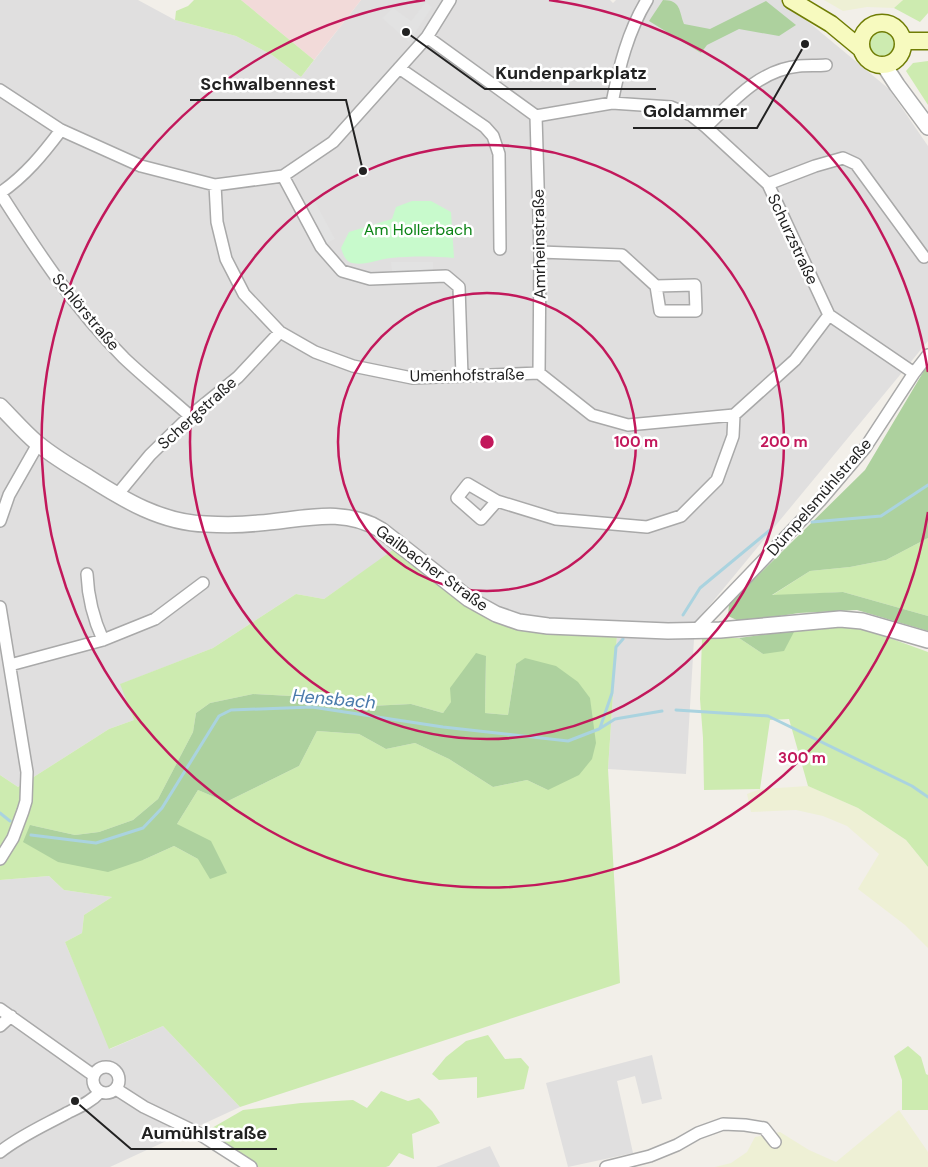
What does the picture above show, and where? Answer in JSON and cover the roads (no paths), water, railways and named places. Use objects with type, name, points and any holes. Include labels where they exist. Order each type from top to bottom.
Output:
[{"type":"main road","points":[[791,0],[832,24],[860,48],[863,55],[870,62],[889,64],[898,58],[903,44],[900,34],[888,24],[882,22],[856,28],[832,24]]},
{"type":"main road","points":[[860,48],[863,33],[870,26]]},
{"type":"main road","points":[[903,44],[926,41]]},
{"type":"street","points":[[0,90],[61,130],[141,166],[215,185],[282,176],[332,142],[427,37],[450,0]]},
{"type":"street","points":[[612,103],[618,72],[636,17],[647,0]]},
{"type":"street","points":[[427,37],[536,116]]},
{"type":"street","points":[[889,64],[895,83],[928,127]]},
{"type":"street","points":[[706,127],[736,97],[760,80],[797,66],[826,65]]},
{"type":"street","points":[[399,68],[485,127],[493,136],[499,154],[500,249]]},
{"type":"street","name":"Schurzstraße","points":[[536,116],[612,103],[671,107],[691,115],[768,184],[829,315]]},
{"type":"street","name":"Amrheinstraße","points":[[536,116],[540,252],[539,373]]},
{"type":"street","points":[[0,193],[37,161],[61,130]]},
{"type":"street","points":[[768,184],[814,166],[843,158],[856,164],[924,257]]},
{"type":"street","points":[[282,176],[321,247],[342,271],[370,279],[446,276],[459,287],[462,376]]},
{"type":"street","name":"Umenhofstraße","points":[[215,185],[217,222],[226,259],[244,294],[280,332],[315,352],[353,366],[412,378],[539,373],[592,415],[628,425],[734,415]]},
{"type":"street","name":"Schlörstraße","points":[[0,193],[40,255],[86,317],[124,358],[190,416]]},
{"type":"street","points":[[540,252],[622,254],[656,286]]},
{"type":"street","points":[[497,501],[556,519],[647,527],[681,516],[717,480],[733,436],[734,415],[795,360],[829,315],[914,373]]},
{"type":"street","name":"Schergstraße","points":[[117,495],[150,455],[190,416],[238,377],[280,332]]},
{"type":"street","name":"Dümpelsmühlstraße","points":[[697,629],[820,501],[865,448],[928,354]]},
{"type":"street","name":"Gailbacher Straße","points":[[0,406],[38,444],[60,460],[148,512],[177,521],[204,524],[258,524],[328,515],[352,517],[369,523],[425,563],[469,599],[496,614],[519,622],[548,626],[642,631],[720,630],[840,619],[862,621],[928,640]]},
{"type":"street","points":[[0,521],[9,495],[38,444]]},
{"type":"street","points":[[87,574],[88,595],[94,620],[102,640]]},
{"type":"street","points":[[10,665],[102,640],[155,619],[203,583]]},
{"type":"street","points":[[0,607],[2,639],[10,665],[27,772],[26,801],[23,811],[13,838],[0,859]]},
{"type":"street","points":[[0,1009],[93,1076]]},
{"type":"street","points":[[0,1026],[11,1016]]},
{"type":"street","points":[[109,1066],[113,1068],[120,1080],[116,1089],[110,1093],[100,1092],[93,1083],[93,1076],[99,1068],[109,1066]]},
{"type":"street","points":[[116,1089],[198,1134],[251,1167]]},
{"type":"street","points":[[0,1152],[13,1142],[82,1105],[100,1092]]},
{"type":"street","points":[[606,1167],[650,1156],[698,1133],[723,1124],[745,1124],[764,1128],[775,1142]]},
{"type":"waterway","points":[[812,522],[881,516],[928,485]]},
{"type":"waterway","points":[[683,615],[700,588],[770,530]]},
{"type":"waterway","points":[[600,728],[612,693],[616,647],[623,639]]},
{"type":"waterway","name":"Hensbach","points":[[31,835],[96,843],[143,828],[162,808],[219,716],[231,710],[312,707],[443,727],[568,741],[599,729],[615,719],[662,711]]},
{"type":"waterway","name":"Hensbach","points":[[676,710],[768,716],[912,786],[928,797]]},
{"type":"waterway","name":"Hensbach","points":[[0,813],[10,821]]},
{"type":"place","name":"Kundenparkplatz","points":[[406,32]]},
{"type":"place","name":"Goldammer","points":[[805,44]]},
{"type":"place","name":"Schwalbennest","points":[[363,171]]},
{"type":"place","name":"Aumühlstraße","points":[[75,1101]]},
{"type":"park label","name":"Am Hollerbach","points":[[418,229]]}]
